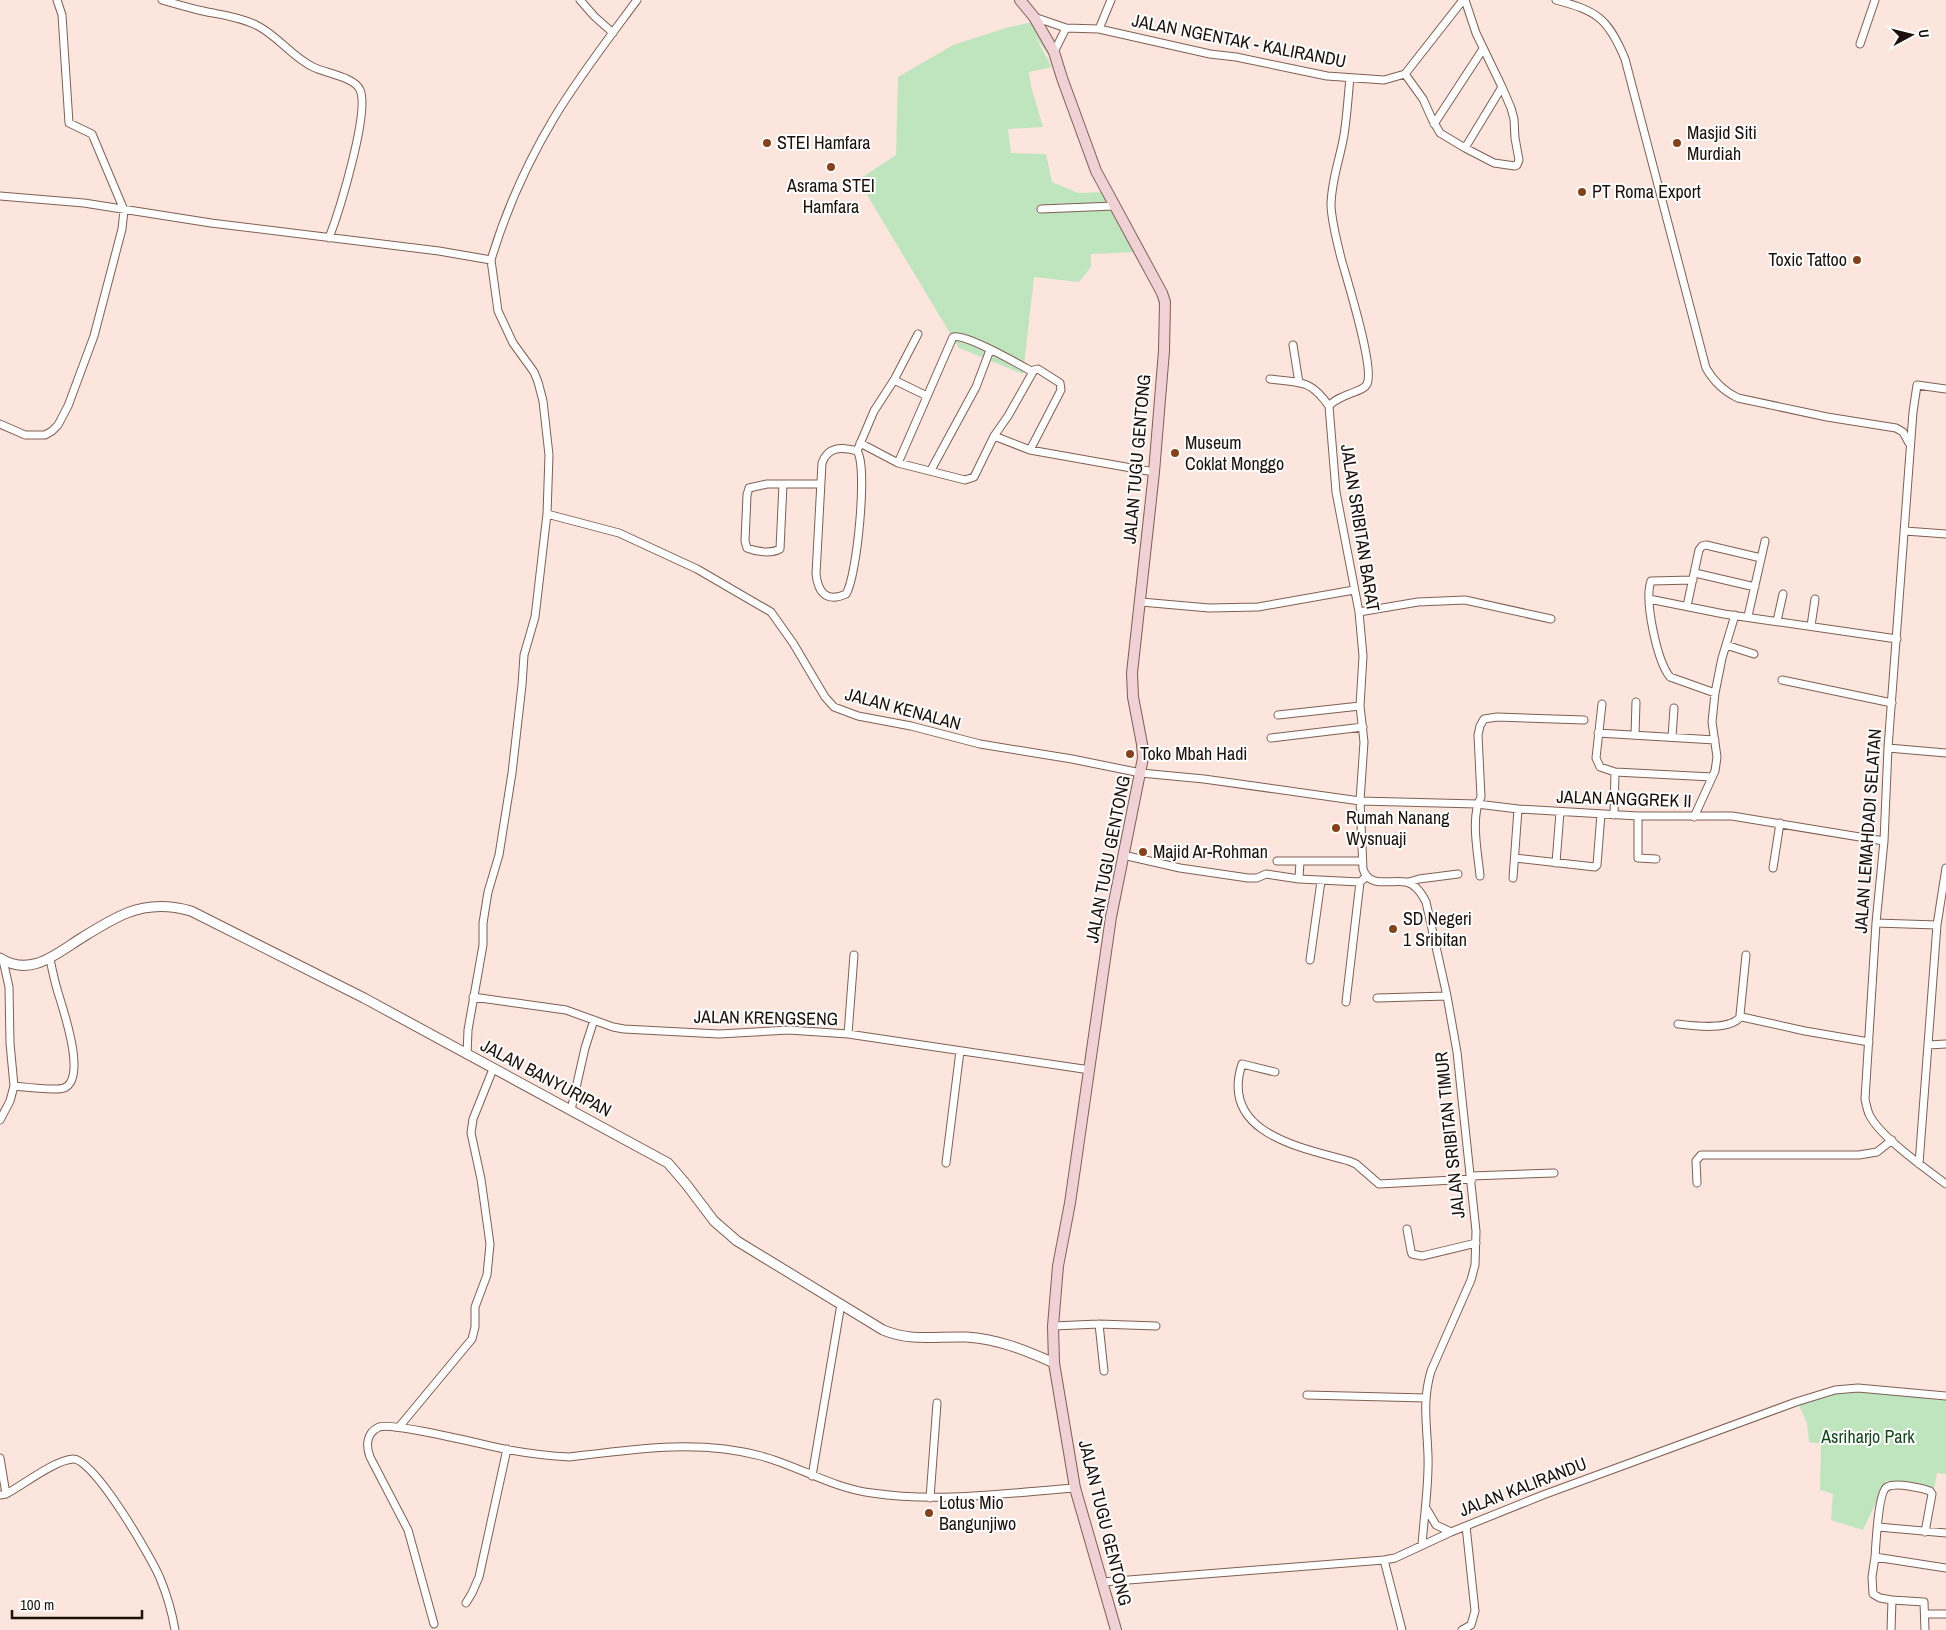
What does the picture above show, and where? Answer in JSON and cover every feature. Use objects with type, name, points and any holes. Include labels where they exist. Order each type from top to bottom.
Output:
[{"type":"main road","name":"JALAN TUGU GENTONG","points":[[1020,0],[1034,17],[1054,52],[1096,171],[1162,292],[1165,302],[1164,351],[1154,472],[1132,673],[1133,697],[1142,744],[1141,773],[1111,917],[1070,1203],[1058,1266],[1053,1326],[1054,1363],[1075,1488],[1104,1582],[1116,1630]]},
{"type":"street","points":[[0,424],[26,435],[45,435],[58,425],[64,416],[94,336],[122,229],[124,210],[92,134],[69,123],[62,15],[57,0]]},
{"type":"street","points":[[162,0],[245,20],[273,36],[302,61],[347,79],[358,86],[362,98],[358,129],[342,203],[330,238]]},
{"type":"street","points":[[580,0],[613,33]]},
{"type":"street","points":[[467,1055],[468,1030],[482,945],[483,923],[488,892],[499,855],[512,773],[524,655],[535,617],[547,514],[549,455],[543,401],[534,372],[513,343],[498,311],[491,260],[512,199],[529,162],[554,117],[637,0]]},
{"type":"street","points":[[1099,29],[1111,0]]},
{"type":"street","points":[[1464,0],[1483,49],[1502,87],[1512,114],[1519,160],[1515,166],[1494,163],[1440,133],[1434,124],[1428,107],[1405,74],[1430,40],[1464,0]]},
{"type":"street","points":[[1556,0],[1594,13],[1607,25],[1625,59],[1706,368],[1712,378],[1729,394],[1738,398],[1827,417],[1896,428],[1907,437],[1910,446]]},
{"type":"street","points":[[1860,44],[1875,0]]},
{"type":"street","name":"JALAN NGENTAK - KALIRANDU","points":[[1034,17],[1066,28],[1099,29],[1210,54],[1236,57],[1327,76],[1384,80],[1405,74]]},
{"type":"street","points":[[1054,52],[1066,28]]},
{"type":"street","points":[[1434,124],[1483,49]]},
{"type":"street","points":[[1270,379],[1310,385],[1319,392],[1329,406],[1338,397],[1367,386],[1368,379],[1364,349],[1331,207],[1332,186],[1344,135],[1350,78]]},
{"type":"street","points":[[1465,148],[1502,87]]},
{"type":"street","points":[[0,196],[63,200],[211,223],[439,251],[491,260]]},
{"type":"street","points":[[1041,209],[1114,206]]},
{"type":"street","points":[[857,451],[842,448],[831,450],[827,453],[822,463],[816,574],[817,584],[823,594],[841,596],[847,592],[851,583],[859,536],[862,474],[861,460],[857,451],[874,411],[894,380],[918,334]]},
{"type":"street","points":[[898,463],[953,337],[960,336],[1033,372]]},
{"type":"street","points":[[1293,345],[1299,383]]},
{"type":"street","points":[[931,470],[976,387],[990,350]]},
{"type":"street","points":[[860,443],[898,463],[965,480],[972,479],[994,436],[1008,416],[1033,372],[1035,369],[1038,369],[1061,385],[1061,390],[1030,450]]},
{"type":"street","points":[[894,380],[927,396]]},
{"type":"street","name":"JALAN LEMAHDADI SELATAN","points":[[1946,389],[1917,385],[1910,446],[1865,1099],[1872,1119],[1892,1140],[1919,1164],[1946,1184]]},
{"type":"street","name":"JALAN SRIBITAN BARAT","points":[[1329,406],[1336,492],[1358,612],[1363,656],[1360,706],[1363,727],[1363,766],[1360,801]]},
{"type":"street","points":[[994,436],[1030,450],[1154,472]]},
{"type":"street","points":[[783,484],[780,549],[766,552],[747,548],[745,541],[748,490],[751,486],[759,484],[783,484],[820,484]]},
{"type":"street","name":"JALAN KENALAN","points":[[547,514],[619,533],[697,569],[771,612],[793,642],[825,697],[834,707],[842,711],[911,726],[958,739],[1141,773],[1204,779],[1360,801]]},
{"type":"street","points":[[1905,531],[1946,534]]},
{"type":"street","points":[[1748,616],[1765,541]]},
{"type":"street","points":[[1687,606],[1699,550],[1702,546],[1706,545],[1761,558]]},
{"type":"street","points":[[1715,693],[1678,681],[1667,674],[1657,645],[1649,599],[1651,581],[1694,576],[1755,587]]},
{"type":"street","points":[[1141,602],[1209,608],[1258,606],[1354,590]]},
{"type":"street","points":[[1777,621],[1783,594]]},
{"type":"street","points":[[1649,599],[1735,615],[1897,639]]},
{"type":"street","points":[[1811,626],[1815,599]]},
{"type":"street","points":[[1358,612],[1418,602],[1465,600],[1551,619]]},
{"type":"street","points":[[1694,817],[1712,777],[1717,757],[1712,722],[1715,693],[1722,658],[1735,615]]},
{"type":"street","points":[[1726,645],[1754,654]]},
{"type":"street","points":[[1782,680],[1892,703]]},
{"type":"street","points":[[1635,735],[1636,702]]},
{"type":"street","points":[[1602,704],[1596,763],[1600,768],[1616,772],[1712,777]]},
{"type":"street","points":[[1278,714],[1360,706]]},
{"type":"street","points":[[1672,737],[1674,708]]},
{"type":"street","points":[[1480,876],[1476,822],[1477,804],[1481,797],[1478,736],[1484,719],[1497,717],[1584,720]]},
{"type":"street","points":[[1271,738],[1363,727]]},
{"type":"street","points":[[1598,733],[1715,740]]},
{"type":"street","points":[[1888,748],[1946,753]]},
{"type":"street","points":[[1614,815],[1616,772]]},
{"type":"street","points":[[1360,801],[1362,861],[1366,877],[1377,881],[1409,882],[1458,874]]},
{"type":"street","name":"JALAN ANGGREK II","points":[[1360,801],[1477,804],[1518,809],[1638,816],[1732,816],[1884,841]]},
{"type":"street","points":[[1513,878],[1518,809]]},
{"type":"street","points":[[1556,863],[1560,812]]},
{"type":"street","points":[[1515,858],[1595,867],[1598,864],[1601,814]]},
{"type":"street","points":[[1638,816],[1638,858],[1656,859]]},
{"type":"street","points":[[1773,868],[1780,823]]},
{"type":"street","points":[[1123,855],[1180,868],[1248,878],[1257,878],[1268,874],[1299,879],[1360,882],[1366,877]]},
{"type":"street","points":[[1277,861],[1362,861]]},
{"type":"street","points":[[1299,879],[1300,861]]},
{"type":"street","points":[[1919,1164],[1937,925],[1946,868]]},
{"type":"street","points":[[1310,960],[1321,880]]},
{"type":"street","points":[[1346,1002],[1360,882]]},
{"type":"street","name":"JALAN SRIBITAN TIMUR","points":[[1409,882],[1422,893],[1426,902],[1447,996],[1457,1052],[1465,1132],[1472,1178],[1476,1242],[1475,1265],[1464,1298],[1431,1371],[1424,1408],[1428,1457],[1422,1545]]},
{"type":"street","name":"JALAN BANYURIPAN","points":[[1,959],[23,966],[41,963],[84,936],[127,913],[160,906],[178,907],[191,911],[286,958],[668,1163],[714,1221],[737,1241],[883,1330],[897,1336],[910,1338],[966,1338],[1000,1342],[1022,1348],[1054,1363]]},
{"type":"street","points":[[1876,923],[1937,925]]},
{"type":"street","points":[[848,1034],[854,955]]},
{"type":"street","points":[[1678,1024],[1701,1027],[1733,1024],[1741,1016],[1746,955]]},
{"type":"street","points":[[0,1120],[10,1101],[14,1086],[10,1042],[9,987],[1,959]]},
{"type":"street","points":[[14,1086],[58,1089],[68,1086],[71,1081],[73,1058],[70,1036],[50,959]]},
{"type":"street","points":[[1377,998],[1447,996]]},
{"type":"street","name":"JALAN KRENGSENG","points":[[473,997],[566,1010],[624,1029],[719,1034],[789,1030],[848,1034],[1090,1070]]},
{"type":"street","points":[[1741,1016],[1805,1031],[1869,1042]]},
{"type":"street","points":[[571,1110],[585,1048],[594,1020]]},
{"type":"street","points":[[1928,1045],[1946,1044]]},
{"type":"street","points":[[946,1163],[960,1051]]},
{"type":"street","points":[[1275,1072],[1242,1064],[1238,1088],[1243,1107],[1252,1122],[1282,1141],[1356,1164],[1379,1184],[1554,1173]]},
{"type":"street","points":[[399,1427],[472,1339],[475,1327],[475,1307],[487,1275],[490,1244],[481,1179],[471,1133],[474,1119],[493,1069]]},
{"type":"street","points":[[1698,1183],[1696,1160],[1701,1155],[1858,1155],[1877,1152],[1892,1140]]},
{"type":"street","points":[[1407,1229],[1412,1254],[1416,1256],[1476,1242]]},
{"type":"street","points":[[812,1476],[841,1304]]},
{"type":"street","points":[[1053,1326],[1099,1324],[1156,1326]]},
{"type":"street","points":[[1099,1324],[1104,1371]]},
{"type":"street","name":"JALAN KALIRANDU","points":[[1104,1582],[1395,1558],[1451,1532],[1591,1476],[1796,1402],[1835,1390],[1869,1388],[1946,1396]]},
{"type":"street","points":[[1307,1395],[1426,1398]]},
{"type":"street","points":[[930,1498],[937,1404]]},
{"type":"street","points":[[434,1624],[408,1530],[367,1448],[368,1440],[374,1430],[387,1426],[507,1449],[570,1457],[645,1448],[688,1446],[733,1450],[761,1456],[838,1486],[872,1493],[953,1498],[1075,1488]]},
{"type":"street","points":[[466,1603],[479,1577],[507,1449]]},
{"type":"street","points":[[0,1458],[3,1495],[42,1472],[73,1459],[89,1468],[110,1495],[150,1557],[170,1607],[175,1630]]},
{"type":"street","points":[[1925,1630],[1924,1602],[1892,1600],[1880,1598],[1873,1594],[1872,1577],[1878,1527],[1883,1493],[1888,1487],[1896,1485],[1932,1492],[1926,1532]]},
{"type":"street","points":[[1425,1506],[1436,1525],[1451,1532]]},
{"type":"street","points":[[1462,1630],[1471,1625],[1475,1611],[1466,1526]]},
{"type":"street","points":[[1878,1527],[1946,1534]]},
{"type":"street","points":[[1875,1557],[1946,1568]]},
{"type":"street","points":[[1384,1560],[1402,1630]]},
{"type":"street","points":[[1891,1630],[1892,1600]]},
{"type":"street","points":[[1925,1614],[1946,1614]]},
{"type":"green space","points":[[1032,22],[1051,58],[1034,35],[1052,67],[1029,72],[1031,86],[1043,127],[1008,129],[1011,153],[1046,154],[1052,182],[1078,193],[1105,192],[1136,252],[1091,254],[1091,267],[1079,282],[1034,277],[1023,374],[959,348],[858,180],[896,155],[898,77],[953,45],[1006,28]]},
{"type":"green space","name":"Asriharjo Park","points":[[1869,1389],[1946,1396],[1946,1474],[1937,1473],[1934,1489],[1886,1481],[1863,1530],[1831,1520],[1833,1494],[1820,1490],[1821,1444],[1809,1442],[1807,1423],[1799,1405],[1830,1394]]},
{"type":"place","name":"STEI Hamfara","points":[[767,143]]},
{"type":"place","name":"Masjid Siti Murdiah","points":[[1677,143]]},
{"type":"place","name":"Asrama STEI Hamfara","points":[[831,167]]},
{"type":"place","name":"PT Roma Export","points":[[1582,192]]},
{"type":"place","name":"Toxic Tattoo","points":[[1857,260]]},
{"type":"place","name":"Museum Coklat Monggo","points":[[1175,453]]},
{"type":"place","name":"Toko Mbah Hadi","points":[[1130,754]]},
{"type":"place","name":"Rumah Nanang Wysnuaji","points":[[1336,828]]},
{"type":"place","name":"Majid Ar-Rohman","points":[[1143,852]]},
{"type":"place","name":"SD Negeri 1 Sribitan","points":[[1393,929]]},
{"type":"place","name":"Lotus Mio Bangunjiwo","points":[[929,1513]]}]
